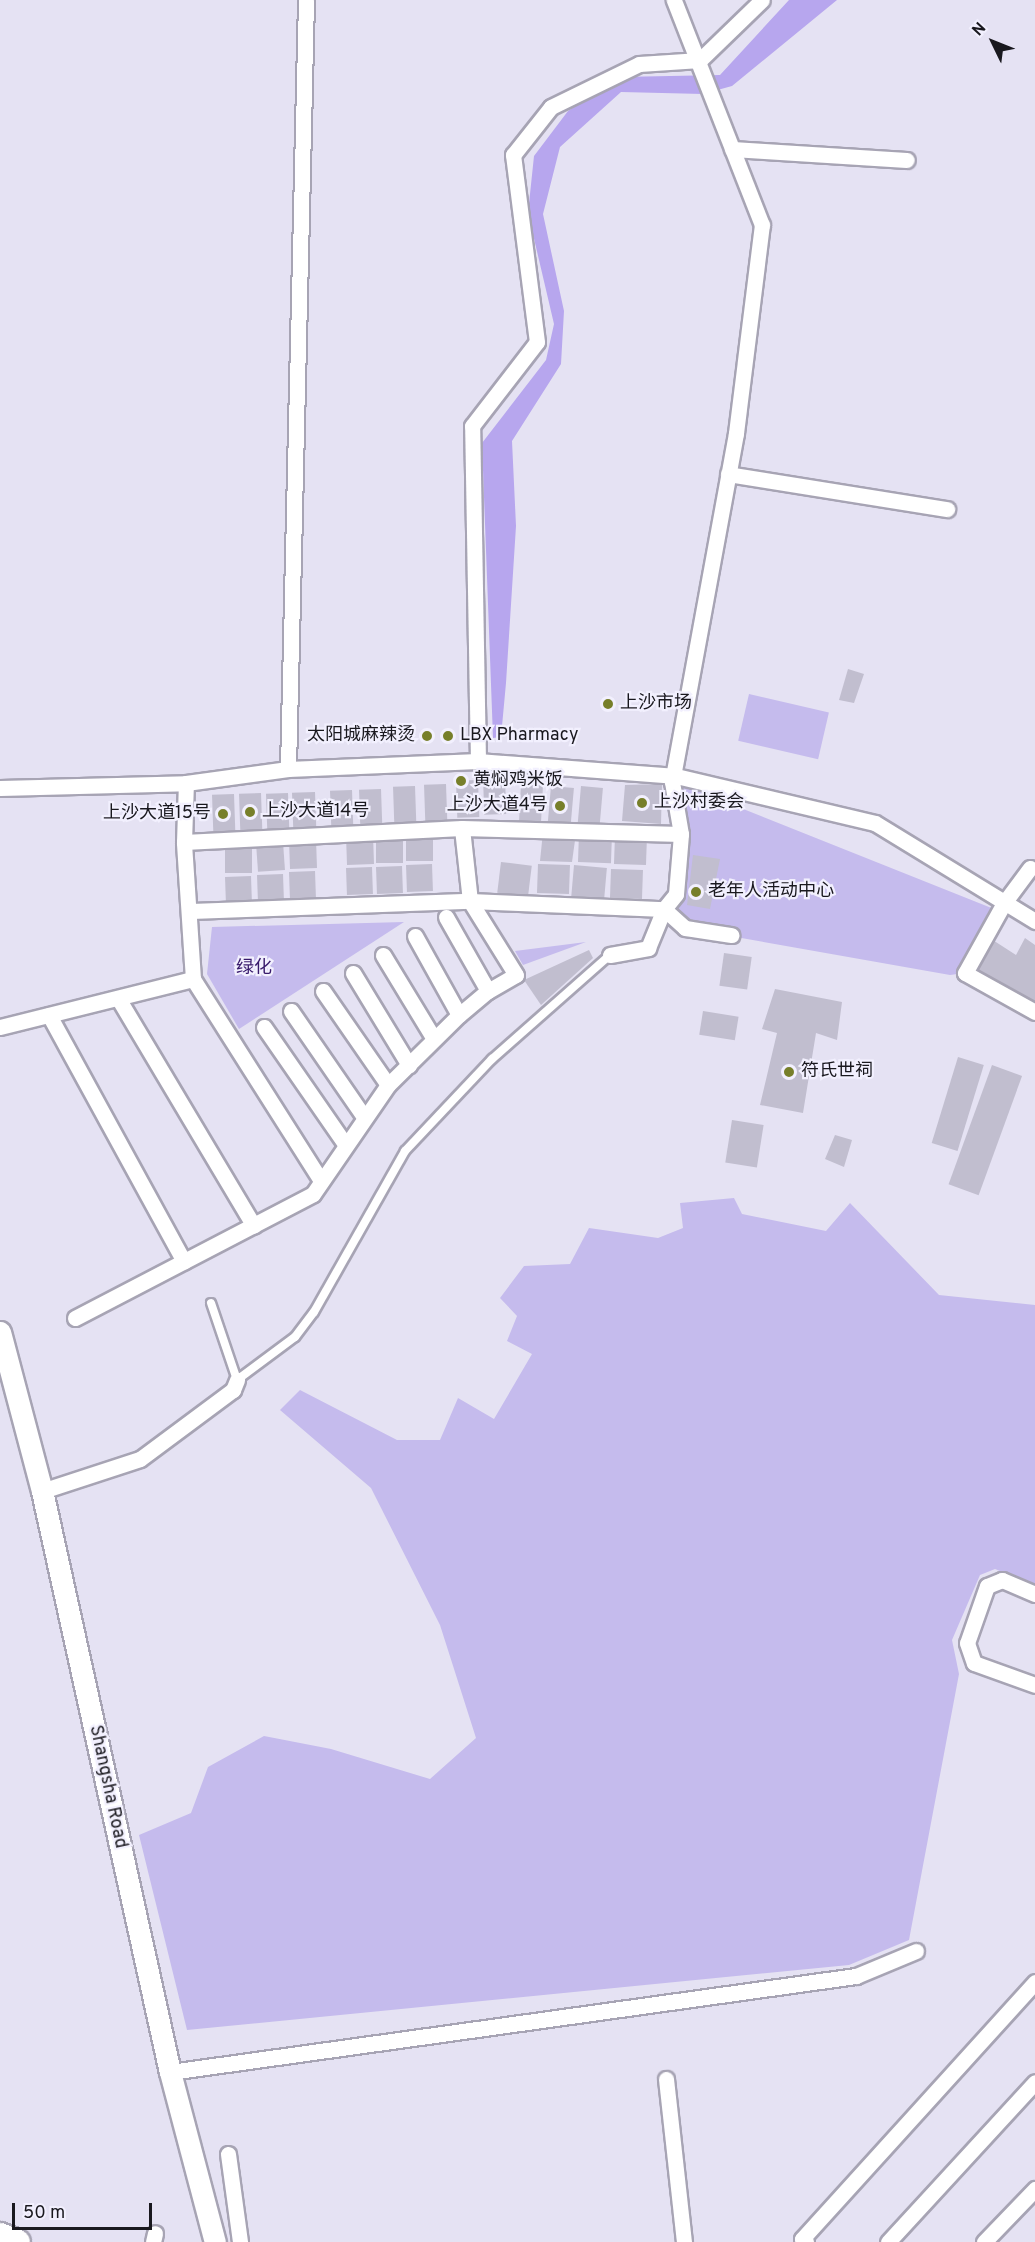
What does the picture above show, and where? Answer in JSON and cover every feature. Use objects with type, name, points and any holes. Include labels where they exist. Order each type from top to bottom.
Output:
[{"type":"main road","name":"Shangsha Road","points":[[0,1332],[42,1491],[170,2072],[215,2242]]},
{"type":"main road","points":[[0,2235],[18,2242]]},
{"type":"street","points":[[288,769],[306,0]]},
{"type":"street","points":[[610,955],[648,948],[664,909],[676,894],[681,834],[672,782],[676,776],[728,474],[762,225],[716,109],[700,60],[674,0]]},
{"type":"street","points":[[478,761],[472,426],[537,342],[513,155],[550,107],[639,64],[700,60],[762,0]]},
{"type":"street","points":[[732,150],[907,160]]},
{"type":"street","points":[[728,474],[947,509]]},
{"type":"street","points":[[0,788],[186,783],[288,769],[478,761],[676,776],[875,823],[1035,921]]},
{"type":"street","points":[[186,783],[184,842],[191,911],[193,979],[321,1181]]},
{"type":"street","points":[[184,842],[462,828],[681,834]]},
{"type":"street","points":[[75,1318],[306,1198],[321,1181],[388,1085],[459,1015],[488,991],[516,975],[470,901],[462,828]]},
{"type":"street","points":[[1030,868],[1005,903],[965,973],[1035,1012]]},
{"type":"street","points":[[191,911],[470,901],[664,909],[685,928],[731,935]]},
{"type":"street","points":[[446,917],[488,991]]},
{"type":"street","points":[[415,936],[459,1015]]},
{"type":"street","points":[[383,955],[434,1039]]},
{"type":"street","points":[[353,973],[409,1065]]},
{"type":"street","points":[[0,1027],[193,979]]},
{"type":"street","points":[[323,991],[388,1085]]},
{"type":"street","points":[[118,998],[254,1226]]},
{"type":"street","points":[[291,1011],[364,1118]]},
{"type":"street","points":[[49,1015],[184,1262]]},
{"type":"street","points":[[264,1028],[345,1144]]},
{"type":"street","points":[[42,1491],[140,1459],[233,1390],[237,1380]]},
{"type":"street","points":[[1035,1594],[1002,1580],[987,1586],[968,1643],[975,1664],[1035,1685]]},
{"type":"street","points":[[170,2072],[856,1976],[916,1951]]},
{"type":"street","points":[[806,2242],[802,2239],[1035,1982]]},
{"type":"street","points":[[666,2079],[684,2242]]},
{"type":"street","points":[[888,2242],[1035,2082]]},
{"type":"street","points":[[228,2154],[240,2242]]},
{"type":"street","points":[[984,2242],[1032,2197]]},
{"type":"lane","points":[[211,1303],[237,1380],[295,1337],[308,1319],[405,1151],[492,1059],[610,955]]},
{"type":"green space","points":[[749,694],[829,712],[818,759],[738,741]]},
{"type":"green space","points":[[678,783],[999,911],[965,973],[950,975],[685,928],[664,909],[676,894]]},
{"type":"green space","name":"绿化","points":[[404,922],[239,1029],[207,974],[212,927]]},
{"type":"green space","points":[[586,942],[523,965],[515,951]]},
{"type":"green space","points":[[734,1198],[742,1214],[826,1231],[850,1203],[939,1295],[1035,1305],[1035,1585],[995,1569],[980,1575],[952,1640],[959,1674],[909,1940],[849,1965],[187,2030],[139,1835],[191,1813],[208,1767],[264,1736],[331,1749],[430,1779],[476,1738],[440,1625],[371,1488],[280,1410],[300,1390],[397,1440],[440,1440],[458,1398],[494,1419],[532,1354],[507,1341],[517,1316],[500,1298],[524,1266],[570,1264],[589,1228],[658,1238],[683,1228],[680,1203]]},
{"type":"shaded area","points":[[789,0],[837,0],[732,86],[703,94],[621,92],[560,147],[543,214],[564,311],[561,364],[512,441],[516,526],[506,683],[501,737],[493,738],[482,443],[546,360],[554,324],[528,213],[534,156],[568,111],[620,77],[720,75]]},
{"type":"building","points":[[848,669],[864,674],[854,703],[839,700]]},
{"type":"building","points":[[505,777],[506,814],[484,815],[483,778]]},
{"type":"building","points":[[478,780],[479,817],[457,818],[456,781]]},
{"type":"building","points":[[446,784],[447,822],[425,823],[424,785]]},
{"type":"building","points":[[521,784],[543,785],[541,822],[519,821]]},
{"type":"building","name":"上沙村委会","points":[[662,784],[661,824],[622,821],[625,785]]},
{"type":"building","points":[[415,786],[416,823],[394,824],[393,787]]},
{"type":"building","name":"上沙大道4号","points":[[551,786],[574,788],[571,825],[548,823]]},
{"type":"building","points":[[581,786],[603,788],[600,826],[578,824]]},
{"type":"building","points":[[381,789],[382,826],[360,827],[359,790]]},
{"type":"building","points":[[352,790],[353,828],[331,829],[330,791]]},
{"type":"building","points":[[315,792],[316,829],[293,830],[292,793]]},
{"type":"building","name":"上沙大道14号","points":[[261,793],[262,830],[240,831],[239,794]]},
{"type":"building","points":[[288,793],[289,830],[267,831],[266,794]]},
{"type":"building","name":"上沙大道15号","points":[[234,794],[235,832],[213,833],[212,795]]},
{"type":"building","points":[[543,832],[576,833],[572,862],[540,861]]},
{"type":"building","points":[[406,833],[433,833],[433,861],[406,861]]},
{"type":"building","points":[[579,833],[612,834],[611,863],[578,862]]},
{"type":"building","points":[[376,834],[403,834],[403,863],[376,863]]},
{"type":"building","points":[[373,835],[374,864],[347,865],[346,836]]},
{"type":"building","points":[[615,835],[647,836],[646,865],[614,864]]},
{"type":"building","points":[[316,839],[317,868],[290,869],[289,840]]},
{"type":"building","points":[[283,842],[285,870],[258,872],[256,844]]},
{"type":"building","points":[[225,844],[252,844],[252,873],[225,873]]},
{"type":"building","name":"老年人活动中心","points":[[693,855],[720,859],[710,909],[687,905]]},
{"type":"building","points":[[501,862],[532,866],[528,897],[497,893]]},
{"type":"building","points":[[432,864],[433,891],[407,892],[406,865]]},
{"type":"building","points":[[538,864],[570,865],[569,894],[537,893]]},
{"type":"building","points":[[574,865],[607,868],[604,899],[571,896]]},
{"type":"building","points":[[402,866],[403,893],[377,894],[376,867]]},
{"type":"building","points":[[372,867],[373,894],[347,895],[346,868]]},
{"type":"building","points":[[611,869],[643,870],[642,899],[610,898]]},
{"type":"building","points":[[315,871],[316,898],[290,899],[289,872]]},
{"type":"building","points":[[283,874],[284,900],[258,901],[257,875]]},
{"type":"building","points":[[251,876],[252,902],[226,903],[225,877]]},
{"type":"building","points":[[985,935],[1016,955],[1025,938],[1035,945],[1035,1012],[965,973]]},
{"type":"building","points":[[589,950],[593,958],[541,1005],[524,980]]},
{"type":"building","points":[[724,953],[752,957],[747,990],[719,986]]},
{"type":"building","name":"符氏世祠","points":[[775,989],[842,1002],[837,1040],[816,1033],[803,1113],[760,1105],[777,1033],[762,1029]]},
{"type":"building","points":[[703,1011],[739,1017],[735,1040],[699,1035]]},
{"type":"building","points":[[958,1057],[984,1065],[958,1151],[932,1143]]},
{"type":"building","points":[[992,1065],[1022,1076],[979,1195],[949,1184]]},
{"type":"building","points":[[732,1120],[764,1125],[757,1167],[725,1162]]},
{"type":"building","points":[[835,1135],[852,1140],[844,1167],[825,1159]]},
{"type":"place","name":"上沙市场","points":[[608,704]]},
{"type":"place","name":"太阳城麻辣烫","points":[[427,736]]},
{"type":"place","name":"LBX Pharmacy","points":[[448,736]]},
{"type":"place","name":"黄焖鸡米饭","points":[[461,781]]},
{"type":"place","name":"上沙村委会","points":[[642,803]]},
{"type":"place","name":"上沙大道4号","points":[[560,806]]},
{"type":"place","name":"上沙大道14号","points":[[250,812]]},
{"type":"place","name":"上沙大道15号","points":[[223,814]]},
{"type":"place","name":"老年人活动中心","points":[[696,892]]},
{"type":"place","name":"符氏世祠","points":[[789,1072]]}]
